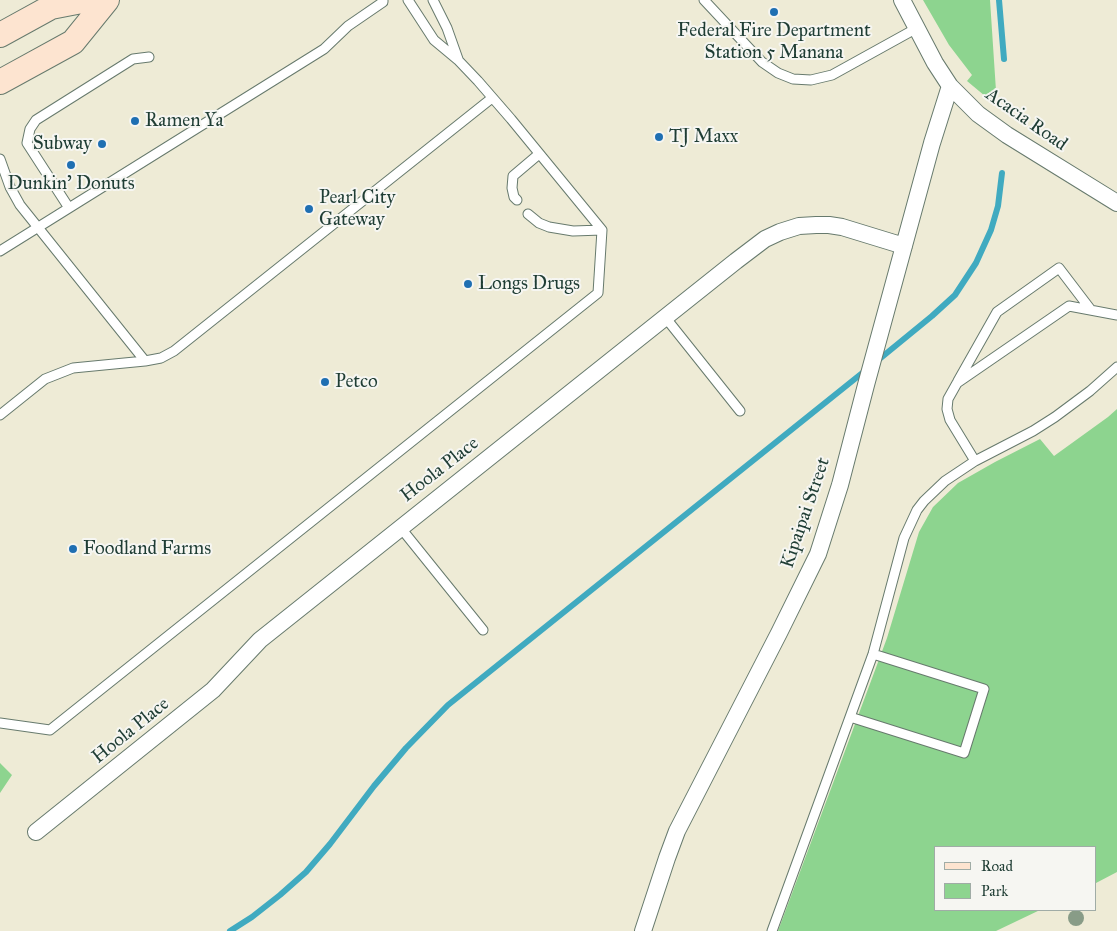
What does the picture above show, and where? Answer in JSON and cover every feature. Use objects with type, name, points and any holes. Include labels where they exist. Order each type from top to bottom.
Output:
[{"type":"main road","points":[[0,35],[51,7],[87,0]]},
{"type":"main road","points":[[0,82],[73,42],[107,0]]},
{"type":"street","name":"Acacia Road","points":[[902,0],[935,63],[950,86],[978,114],[1007,135],[1117,203]]},
{"type":"street","name":"Kipaipai Street","points":[[643,931],[677,831],[818,554],[840,485],[932,143],[950,86]]},
{"type":"street","name":"Hoola Place","points":[[36,832],[205,696],[260,640],[765,239],[799,226],[829,225],[842,227],[904,246]]},
{"type":"lane","points":[[0,252],[324,49],[348,26],[383,2],[383,0]]},
{"type":"lane","points":[[0,723],[50,730],[598,293],[602,230],[492,98],[458,60],[434,40],[408,0]]},
{"type":"lane","points":[[433,0],[458,60]]},
{"type":"lane","points":[[704,0],[762,62],[778,73],[793,79],[811,80],[832,75],[917,28]]},
{"type":"lane","points":[[69,208],[27,143],[30,129],[36,120],[133,59],[149,57]]},
{"type":"lane","points":[[0,415],[46,379],[73,368],[145,361],[161,358],[174,351],[492,98]]},
{"type":"lane","points":[[517,200],[514,197],[512,188],[513,176],[539,154]]},
{"type":"lane","points":[[0,159],[10,187],[20,205],[145,361]]},
{"type":"lane","points":[[528,214],[539,223],[549,227],[572,231],[602,230]]},
{"type":"lane","points":[[975,461],[950,420],[947,409],[948,399],[997,312],[1059,268],[1090,310]]},
{"type":"lane","points":[[957,383],[1069,306],[1117,314]]},
{"type":"lane","points":[[665,318],[740,411]]},
{"type":"lane","points":[[772,931],[873,654],[904,538],[912,520],[924,501],[945,480],[975,461],[1033,431],[1055,417],[1090,392],[1117,367]]},
{"type":"lane","points":[[400,527],[483,630]]},
{"type":"lane","points":[[850,717],[964,753],[984,690],[873,654]]},
{"type":"green space","points":[[923,0],[990,0],[997,106],[967,81],[972,75],[949,45]]},
{"type":"green space","points":[[1117,409],[1117,872],[1097,882],[1097,846],[934,846],[934,911],[1038,911],[996,931],[778,931],[887,638],[919,532],[933,507],[958,483],[995,462],[1040,439],[1054,456]]},
{"type":"green space","points":[[0,763],[12,775],[0,793]]},
{"type":"waterway","points":[[999,0],[1004,59]]},
{"type":"waterway","points":[[877,361],[955,295],[976,263],[991,230],[998,206],[1002,173]]},
{"type":"waterway","points":[[230,931],[252,917],[306,872],[406,748],[448,705],[866,370]]},
{"type":"place","name":"Federal Fire Department Station 5 Manana","points":[[774,12]]},
{"type":"place","name":"Ramen Ya","points":[[135,121]]},
{"type":"place","name":"TJ Maxx","points":[[659,137]]},
{"type":"place","name":"Subway","points":[[102,144]]},
{"type":"place","name":"Dunkin' Donuts","points":[[71,165]]},
{"type":"place","name":"Pearl City Gateway","points":[[309,209]]},
{"type":"place","name":"Longs Drugs","points":[[468,284]]},
{"type":"place","name":"Petco","points":[[325,382]]},
{"type":"place","name":"Foodland Farms","points":[[73,549]]}]
